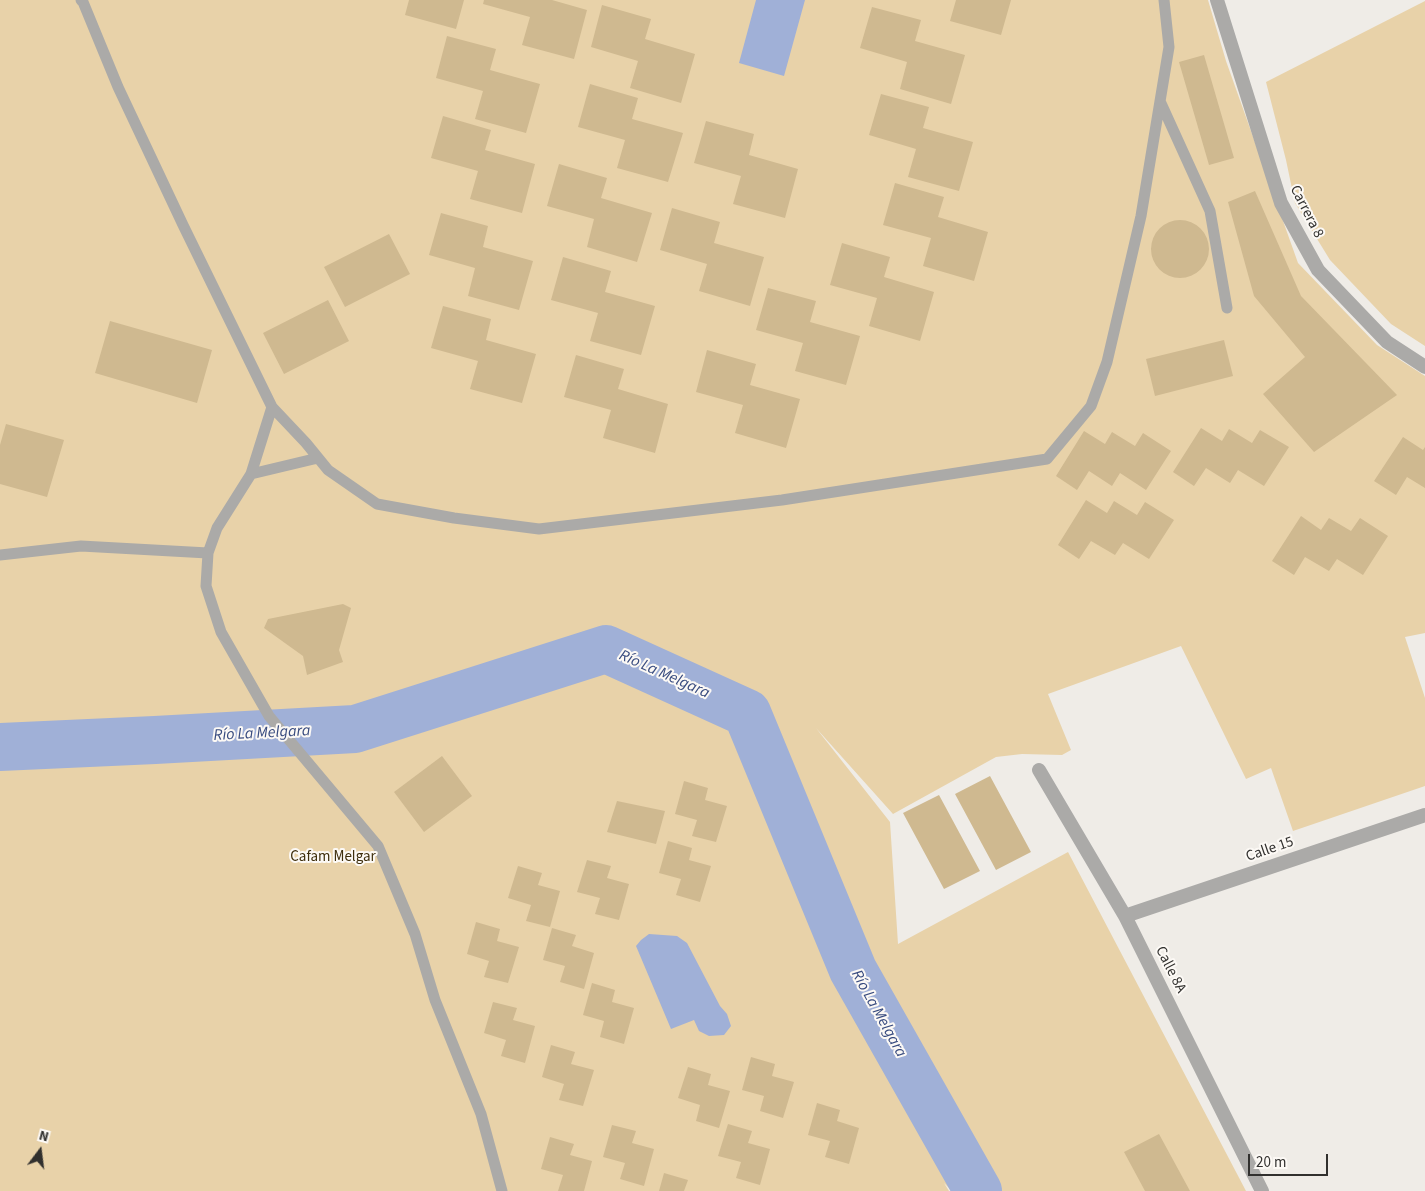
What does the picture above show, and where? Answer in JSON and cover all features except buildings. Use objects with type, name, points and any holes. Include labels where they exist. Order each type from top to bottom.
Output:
[{"type":"street","name":"Carrera 8","points":[[1217,0],[1281,203],[1318,270],[1386,342],[1425,367]]},
{"type":"street","name":"Calle 8A","points":[[1039,770],[1125,916],[1262,1191]]},
{"type":"street","name":"Calle 15","points":[[1125,916],[1425,815]]},
{"type":"lane","points":[[81,0],[118,87],[187,234],[272,407],[328,470],[377,504],[454,518],[539,529],[782,500],[1047,459],[1091,406],[1107,362],[1141,216],[1160,101],[1168,47],[1164,0]]},
{"type":"lane","points":[[1160,101],[1210,211],[1227,308]]},
{"type":"lane","points":[[272,407],[251,474],[217,528],[208,553],[206,586],[221,632],[270,716],[378,846],[415,934],[435,1000],[481,1114],[502,1191]]},
{"type":"lane","points":[[251,474],[318,458]]},
{"type":"lane","points":[[0,554],[81,546],[208,553]]},
{"type":"green space","name":"Cafam Melgar","points":[[0,0],[1208,0],[1226,61],[1298,263],[1377,345],[1425,376],[1425,633],[1405,637],[1425,698],[1425,786],[1293,831],[1271,768],[1246,779],[1181,646],[1048,694],[1071,750],[1062,755],[1022,754],[996,757],[893,814],[816,728],[890,822],[898,944],[1068,852],[1246,1191],[952,1191],[944,1183],[949,1191],[0,1191]]},
{"type":"green space","points":[[1425,1],[1425,346],[1391,324],[1330,260],[1295,203],[1266,82]]},
{"type":"water","points":[[756,0],[805,0],[784,76],[739,63]]},
{"type":"water","points":[[649,934],[677,936],[687,943],[720,1006],[727,1014],[731,1026],[724,1035],[709,1036],[699,1031],[694,1020],[671,1029],[636,946]]},
{"type":"waterway","name":"Río La Melgara","points":[[0,747],[355,729],[606,649],[747,713],[853,970],[978,1191]]}]
